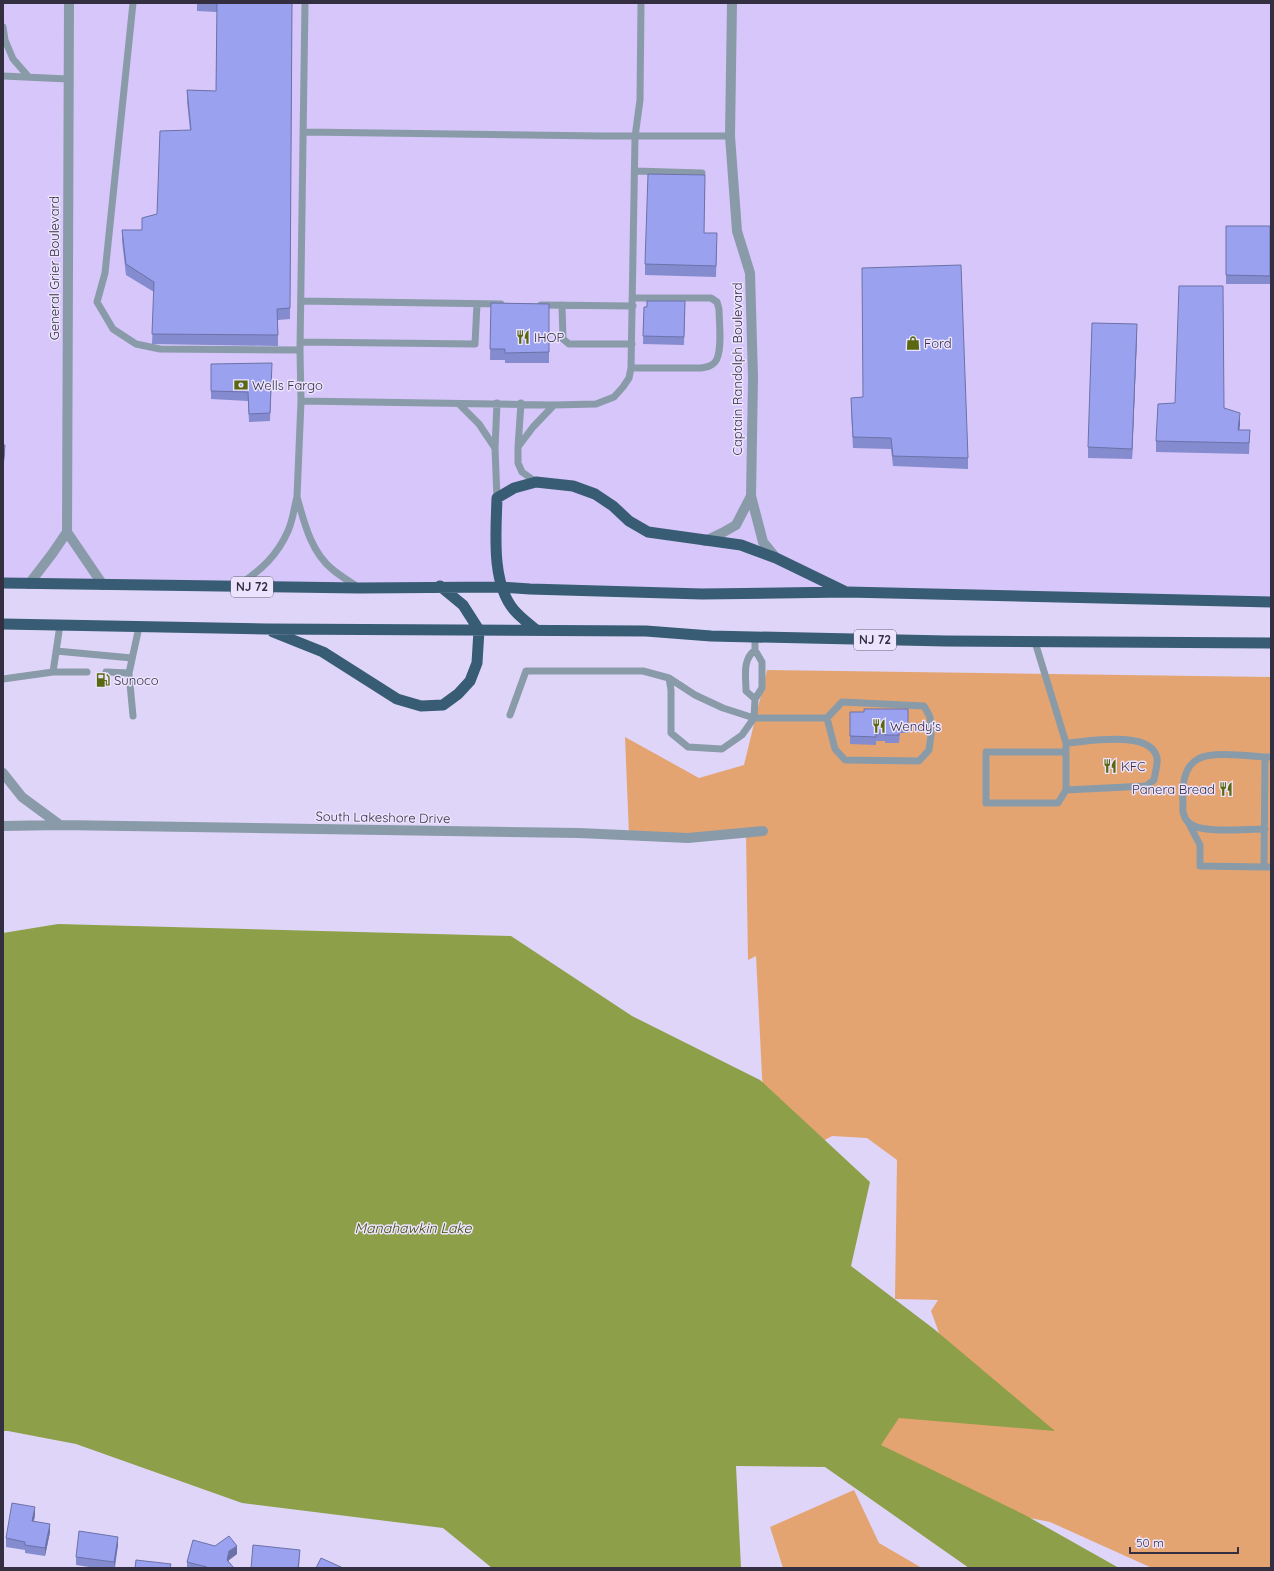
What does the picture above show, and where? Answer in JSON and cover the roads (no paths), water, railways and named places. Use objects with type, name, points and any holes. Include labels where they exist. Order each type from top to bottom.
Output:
[{"type":"highway","points":[[535,629],[514,610],[501,587],[495,544],[497,498],[514,488],[536,482],[573,486],[595,494],[613,506],[629,521],[648,532],[741,545],[776,558],[847,592]]},
{"type":"highway","name":"NJ 72","points":[[3,583],[359,588],[440,586],[501,587],[530,590],[702,594],[847,592],[1271,602]]},
{"type":"highway","points":[[266,629],[323,652],[397,699],[421,706],[443,705],[458,694],[470,681],[477,663],[479,630],[463,605],[440,586]]},
{"type":"highway","name":"NJ 72","points":[[3,624],[266,629],[646,630],[711,636],[755,637],[1035,642],[1271,644]]},
{"type":"street","name":"General Grier Boulevard","points":[[67,532],[69,3]]},
{"type":"street","name":"Captain Randolph Boulevard","points":[[732,3],[730,136],[737,231],[750,273],[753,378],[751,496],[763,542],[776,558]]},
{"type":"street","name":"Captain Randolph Boulevard","points":[[704,541],[722,534],[736,525],[751,496]]},
{"type":"street","points":[[29,584],[67,532],[104,585]]},
{"type":"street","points":[[3,773],[22,797],[60,826]]},
{"type":"street","name":"South Lakeshore Drive","points":[[3,826],[579,833],[688,838],[762,831]]},
{"type":"lane","points":[[132,3],[105,273],[98,302],[113,329],[136,344],[160,349],[300,350]]},
{"type":"lane","points":[[237,586],[259,572],[274,555],[288,530],[297,497],[301,401],[300,342],[305,3]]},
{"type":"lane","points":[[301,401],[459,404],[522,403],[554,405],[596,404],[614,396],[623,388],[629,378],[631,368],[635,137],[640,100],[641,3]]},
{"type":"lane","points":[[3,27],[5,40],[13,59],[28,76]]},
{"type":"lane","points":[[3,76],[68,78]]},
{"type":"lane","points":[[304,132],[635,137],[730,136]]},
{"type":"lane","points":[[635,171],[702,173]]},
{"type":"lane","points":[[631,368],[701,368],[709,366],[715,362],[719,354],[720,309],[717,302],[711,298],[632,298]]},
{"type":"lane","points":[[301,301],[508,304]]},
{"type":"lane","points":[[300,342],[475,344],[477,304]]},
{"type":"lane","points":[[531,305],[633,306]]},
{"type":"lane","points":[[562,305],[563,339],[566,343],[632,344]]},
{"type":"lane","points":[[497,403],[495,448],[497,498]]},
{"type":"lane","points":[[522,403],[518,463],[522,472],[536,482]]},
{"type":"lane","points":[[459,404],[479,424],[495,448]]},
{"type":"lane","points":[[518,447],[533,427],[554,405]]},
{"type":"lane","points":[[297,497],[307,531],[318,552],[331,568],[359,588]]},
{"type":"lane","points":[[53,672],[60,625]]},
{"type":"lane","points":[[133,716],[129,673],[139,626]]},
{"type":"lane","points":[[669,678],[671,690],[671,733],[688,747],[722,749],[742,735],[754,718],[755,699],[762,688],[762,662],[755,650],[755,637]]},
{"type":"lane","points":[[1035,642],[1066,743],[1066,752],[1066,790],[1058,803],[986,803],[986,752],[1066,752]]},
{"type":"lane","points":[[755,650],[749,654],[745,666],[746,691],[755,699]]},
{"type":"lane","points":[[56,652],[132,658]]},
{"type":"lane","points":[[510,715],[526,671],[642,671],[669,678],[694,695],[724,708],[754,718],[827,718],[842,702],[924,706],[930,717],[931,735],[929,750],[919,761],[845,760],[835,749],[827,718]]},
{"type":"lane","points":[[3,679],[53,672],[87,672]]},
{"type":"lane","points":[[106,672],[129,673]]},
{"type":"lane","points":[[1066,743],[1123,739],[1135,740],[1153,749],[1157,758],[1154,780],[1146,786],[1135,788],[1066,790]]},
{"type":"lane","points":[[1207,755],[1268,757],[1265,829],[1268,867],[1200,866],[1200,845],[1184,815],[1182,794],[1188,767],[1197,759],[1207,755]]},
{"type":"lane","points":[[1188,822],[1205,829],[1265,829]]},
{"type":"water","name":"Manahawkin Lake","points":[[58,924],[511,936],[632,1016],[760,1080],[870,1182],[851,1266],[934,1329],[1055,1431],[899,1418],[881,1445],[1025,1515],[1119,1568],[969,1568],[825,1467],[736,1466],[741,1568],[492,1568],[443,1528],[242,1503],[76,1444],[3,1431],[3,933]]},
{"type":"place","name":"IHOP","points":[[523,337]]},
{"type":"place","name":"Ford","points":[[913,343]]},
{"type":"place","name":"Wells Fargo","points":[[241,385]]},
{"type":"place","name":"Sunoco","points":[[103,680]]},
{"type":"place","name":"Wendy's","points":[[879,726]]},
{"type":"place","name":"KFC","points":[[1110,766]]},
{"type":"place","name":"Panera Bread","points":[[1226,789]]}]
